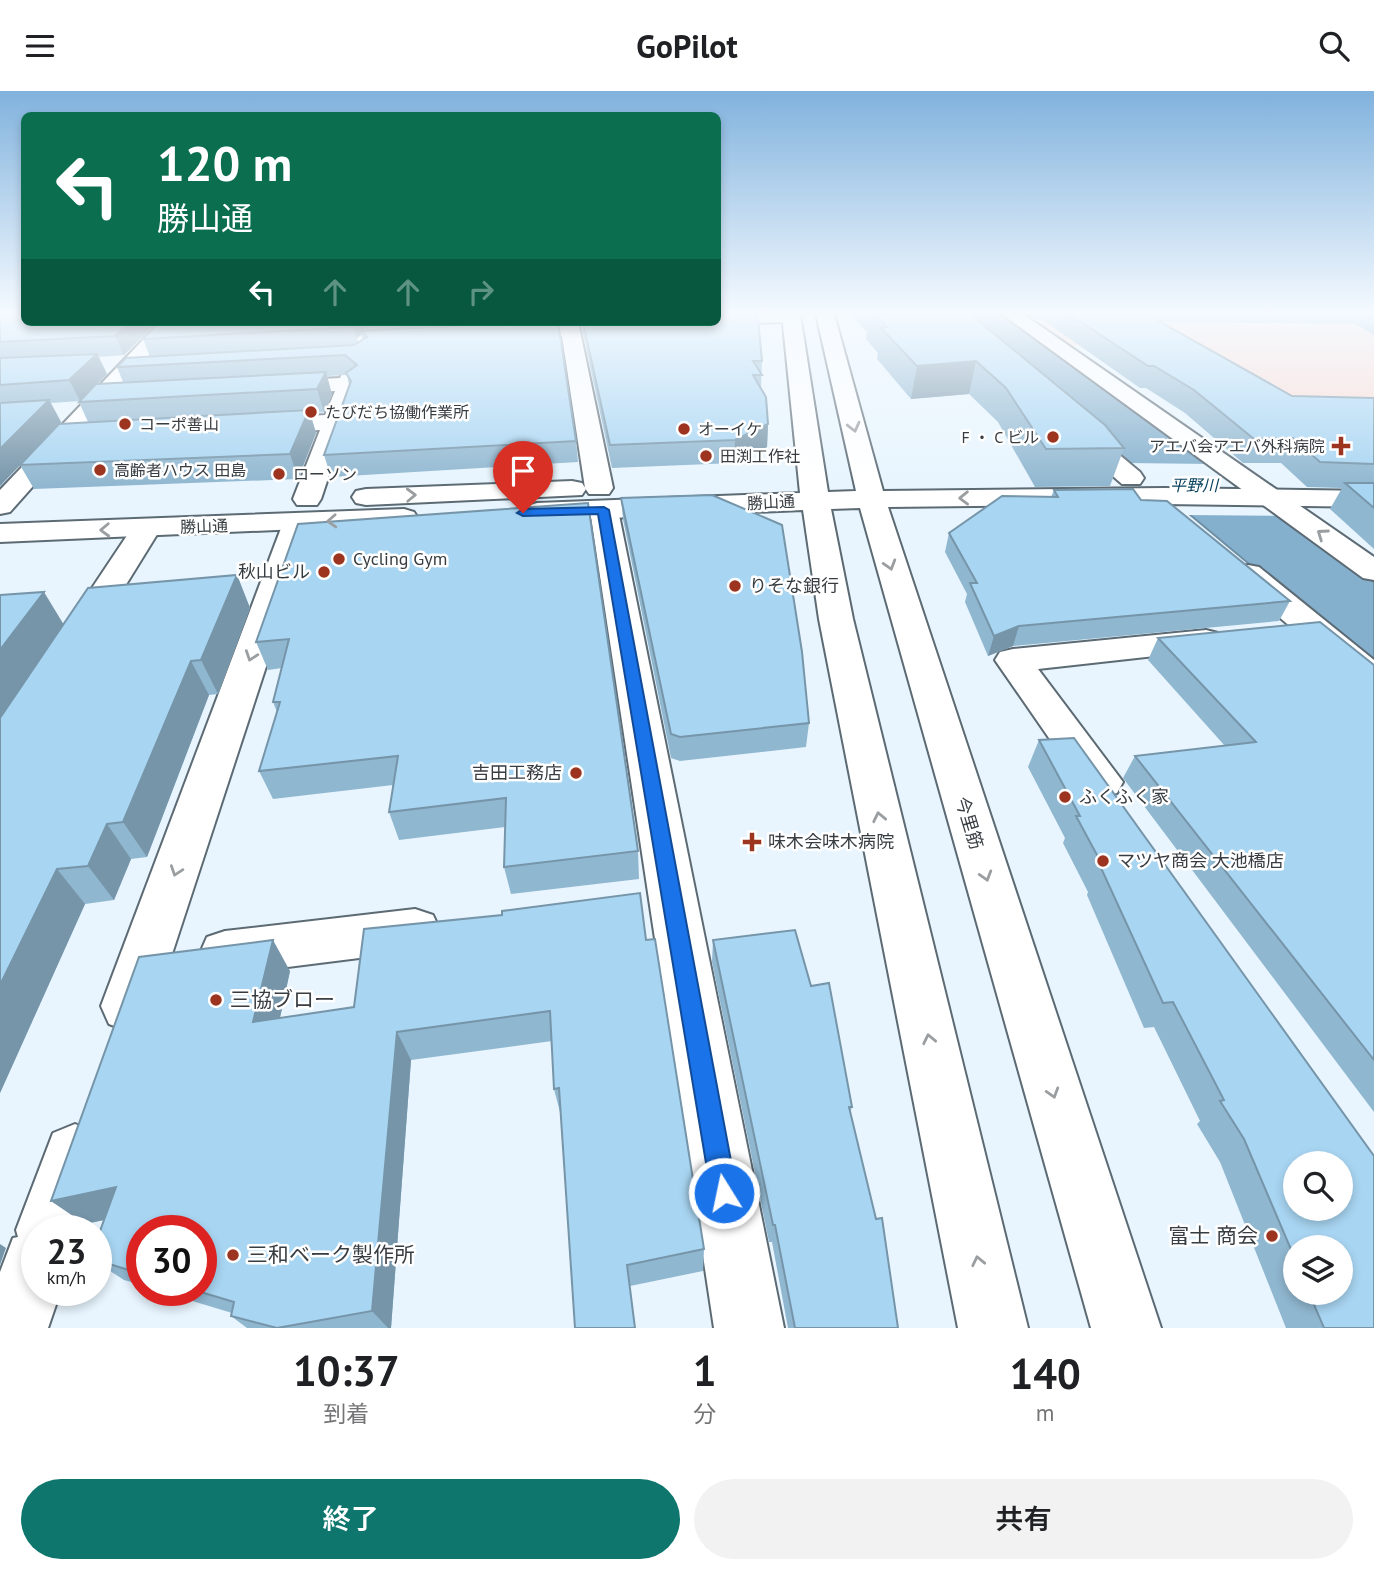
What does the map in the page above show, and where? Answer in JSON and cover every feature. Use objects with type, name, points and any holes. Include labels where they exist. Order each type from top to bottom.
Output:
[{"type":"street","points":[[0,508],[124,372]]},
{"type":"street","points":[[116,1040],[353,372]]},
{"type":"street","points":[[581,372],[601,499],[650,900],[749,1328]]},
{"type":"street","points":[[798,372],[814,489],[836,619],[993,1328]]},
{"type":"street","name":"今里筋","points":[[840,372],[869,488],[1126,1328]]},
{"type":"street","points":[[1091,372],[1251,488],[1374,571]]},
{"type":"street","points":[[252,390],[349,384]]},
{"type":"street","points":[[50,413],[127,397]]},
{"type":"street","points":[[1056,414],[1148,487],[1193,529]]},
{"type":"street","points":[[240,428],[335,422]]},
{"type":"street","points":[[62,439],[90,437]]},
{"type":"street","name":"勝山通","points":[[0,508],[303,511],[814,489],[1251,488],[1374,481]]},
{"type":"street","name":"勝山通","points":[[1251,488],[1374,499]]},
{"type":"street","name":"勝山通","points":[[0,533],[146,528],[303,511]]},
{"type":"street","points":[[65,655],[146,528]]},
{"type":"street","points":[[1224,554],[1374,679]]},
{"type":"street","points":[[1121,810],[1013,660],[1316,630]]},
{"type":"street","points":[[143,964],[462,924]]},
{"type":"street","points":[[53,1215],[89,1116]]},
{"type":"street","points":[[13,1328],[21,1306]]},
{"type":"shaded area","points":[[1217,372],[1374,372],[1374,418],[1295,422]]},
{"type":"water","name":"平野川","points":[[1018,372],[1082,372],[1374,582],[1374,668]]},
{"type":"pier","points":[[1126,463],[1213,464],[1285,516],[1186,515]]},
{"type":"building","points":[[0,372],[78,372],[69,380],[0,385]]},
{"type":"building","points":[[326,372],[317,389],[79,402],[96,384]]},
{"type":"building","points":[[566,372],[576,441],[324,455],[351,381],[346,373]]},
{"type":"building","points":[[594,372],[760,372],[762,375],[753,375],[766,397],[768,424],[735,440],[610,445]]},
{"type":"building","points":[[988,372],[1040,372],[1105,425],[1124,448],[1046,449],[1006,388]]},
{"type":"building","points":[[1164,372],[1249,372],[1292,396],[1374,398],[1374,464],[1320,462],[1293,438],[1254,439],[1194,390]]},
{"type":"building","points":[[49,400],[0,449],[0,403]]},
{"type":"building","points":[[309,410],[290,454],[20,465],[59,424]]},
{"type":"building","points":[[1345,483],[1374,483],[1374,508]]},
{"type":"building","points":[[1133,489],[1141,500],[1167,501],[1290,601],[1019,626],[994,636],[970,583],[977,583],[949,533],[1002,496],[1058,497],[1054,490]]},
{"type":"building","points":[[712,495],[782,525],[802,652],[809,723],[680,737],[671,734],[621,498]]},
{"type":"building","points":[[588,503],[638,851],[504,867],[506,798],[389,812],[398,756],[259,771],[280,702],[273,702],[289,639],[256,642],[298,524]]},
{"type":"building","points":[[237,575],[201,660],[191,661],[123,822],[107,824],[88,866],[57,869],[0,985],[0,718],[88,588]]},
{"type":"building","points":[[44,592],[0,650],[0,595]]},
{"type":"building","points":[[1320,622],[1374,665],[1374,1060],[1135,756],[1256,742],[1158,638]]},
{"type":"building","points":[[1074,738],[1374,1156],[1374,1328],[1324,1328],[1314,1305],[1353,1305],[1353,1235],[1285,1235],[1244,1139],[1220,1101],[1224,1100],[1173,1002],[1163,1003],[1101,868],[1104,868],[1076,816],[1080,816],[1039,740]]},
{"type":"building","points":[[640,893],[646,940],[655,939],[704,1249],[627,1265],[635,1328],[575,1328],[559,1088],[554,1089],[550,1011],[397,1032],[372,1311],[277,1328],[231,1316],[234,1302],[217,1297],[217,1215],[126,1215],[126,1269],[112,1265],[112,1215],[106,1215],[116,1187],[51,1201],[139,957],[273,940],[253,1022],[354,1007],[364,929],[502,915],[502,911]]},
{"type":"building","points":[[795,930],[811,986],[829,983],[852,1107],[849,1107],[876,1219],[882,1218],[898,1328],[795,1328],[713,940]]},
{"type":"place","name":"たびだち協働作業所","points":[[311,412]]},
{"type":"place","name":"コーポ善山","points":[[125,424]]},
{"type":"place","name":"オーイケ","points":[[684,429]]},
{"type":"place","name":"F ・ C ビル","points":[[1053,437]]},
{"type":"place","name":"アエバ会アエバ外科病院","points":[[1341,446]]},
{"type":"place","name":"田渕工作社","points":[[706,456]]},
{"type":"place","name":"高齢者ハウス 田島","points":[[100,470]]},
{"type":"place","name":"ローソン","points":[[279,474]]},
{"type":"place","name":"Cycling Gym","points":[[339,559]]},
{"type":"place","name":"秋山ビル","points":[[324,572]]},
{"type":"place","name":"りそな銀行","points":[[735,586]]},
{"type":"place","name":"吉田工務店","points":[[576,773]]},
{"type":"place","name":"ふくふく家","points":[[1065,797]]},
{"type":"place","name":"味木会味木病院","points":[[752,842]]},
{"type":"place","name":"マツヤ商会 大池橋店","points":[[1103,861]]},
{"type":"place","name":"三協ブロー","points":[[216,1000]]},
{"type":"place","name":"富士 商会","points":[[1272,1236]]},
{"type":"place","name":"三和ベーク製作所","points":[[233,1255]]},
{"type":"route","points":[[523,513],[604,510],[670,898],[724,1193]]}]
